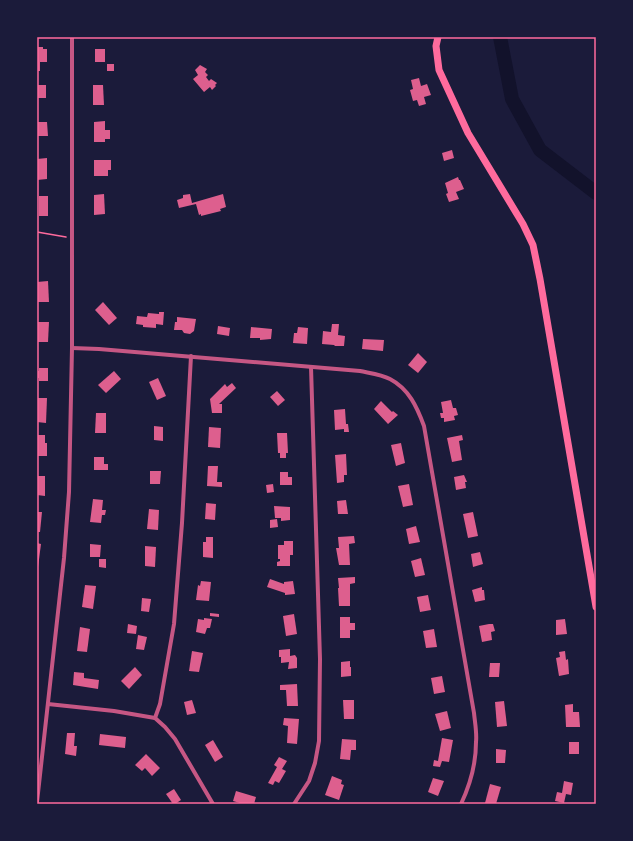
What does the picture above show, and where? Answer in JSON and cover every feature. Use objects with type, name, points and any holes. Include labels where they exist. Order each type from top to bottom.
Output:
[{"type":"main road","points":[[438,37],[436,46],[438,70],[468,133],[514,206],[533,245],[596,607]]},
{"type":"street","points":[[37,802],[64,558],[69,492],[72,348],[72,37]]},
{"type":"street","points":[[72,348],[191,356],[360,371],[390,378],[411,397],[424,426],[474,719],[476,741],[475,758],[465,795],[461,804]]},
{"type":"street","points":[[155,718],[160,704],[175,617],[182,523],[191,356]]},
{"type":"street","points":[[294,804],[310,781],[319,741],[320,660],[311,367]]},
{"type":"street","points":[[48,704],[114,711],[155,718],[175,739],[213,804]]},
{"type":"path","points":[[37,232],[71,238]]},
{"type":"building","points":[[37,47],[47,49],[47,62],[40,62],[40,71],[37,71]]},
{"type":"building","points":[[95,49],[105,49],[105,62],[95,62]]},
{"type":"building","points":[[107,64],[114,64],[114,71],[107,71]]},
{"type":"building","points":[[200,65],[207,69],[205,72],[208,75],[206,77],[209,81],[211,79],[217,83],[212,90],[210,87],[204,92],[193,79],[198,75],[195,70]]},
{"type":"building","points":[[419,78],[421,86],[427,84],[431,95],[424,97],[426,104],[419,106],[417,100],[413,101],[410,90],[413,89],[411,80]]},
{"type":"building","points":[[37,85],[46,85],[46,98],[37,98]]},
{"type":"building","points":[[93,85],[103,85],[104,105],[93,105]]},
{"type":"building","points":[[105,121],[105,130],[110,130],[110,139],[105,139],[105,142],[94,142],[94,122]]},
{"type":"building","points":[[38,122],[47,122],[48,136],[38,136]]},
{"type":"building","points":[[452,150],[454,158],[444,161],[442,153]]},
{"type":"building","points":[[47,158],[47,179],[37,180],[37,159]]},
{"type":"building","points":[[94,160],[111,160],[111,170],[108,170],[108,176],[94,176]]},
{"type":"building","points":[[458,177],[464,189],[456,192],[459,199],[449,202],[446,194],[448,193],[445,183]]},
{"type":"building","points":[[104,194],[105,214],[94,215],[94,195]]},
{"type":"building","points":[[190,194],[192,203],[223,194],[226,207],[220,209],[221,211],[201,216],[201,214],[199,215],[196,204],[179,208],[177,200],[183,198],[183,195]]},
{"type":"building","points":[[39,196],[48,196],[48,216],[39,216]]},
{"type":"building","points":[[48,281],[49,302],[37,302],[37,282]]},
{"type":"building","points":[[103,302],[117,318],[109,325],[95,310]]},
{"type":"building","points":[[159,312],[164,312],[163,325],[156,324],[156,328],[143,327],[143,325],[136,324],[137,316],[147,317],[148,313],[159,314]]},
{"type":"building","points":[[177,317],[196,319],[194,331],[190,334],[184,333],[182,330],[174,330]]},
{"type":"building","points":[[38,322],[49,322],[48,342],[38,342]]},
{"type":"building","points":[[332,324],[339,324],[338,335],[345,336],[344,346],[322,344],[323,331],[331,332]]},
{"type":"building","points":[[218,326],[230,328],[229,336],[217,334]]},
{"type":"building","points":[[251,327],[272,329],[271,339],[260,340],[260,338],[250,338]]},
{"type":"building","points":[[298,327],[308,328],[307,344],[293,343],[294,333],[297,333]]},
{"type":"building","points":[[363,339],[384,340],[383,351],[362,349]]},
{"type":"building","points":[[418,353],[427,362],[418,373],[408,365]]},
{"type":"building","points":[[39,368],[48,368],[48,381],[39,381],[39,378],[37,378],[37,371],[39,371]]},
{"type":"building","points":[[114,371],[121,379],[106,393],[98,385]]},
{"type":"building","points":[[158,378],[166,396],[157,400],[149,382]]},
{"type":"building","points":[[232,383],[236,388],[219,404],[222,404],[222,413],[212,413],[210,399],[225,384],[227,387]]},
{"type":"building","points":[[277,391],[285,400],[278,406],[270,397]]},
{"type":"building","points":[[37,398],[47,398],[46,423],[37,422]]},
{"type":"building","points":[[451,400],[453,408],[456,408],[458,415],[454,416],[455,420],[444,422],[444,418],[441,418],[440,413],[443,413],[441,402]]},
{"type":"building","points":[[381,401],[392,412],[393,411],[398,415],[388,424],[374,409]]},
{"type":"building","points":[[345,409],[346,424],[348,424],[349,432],[344,432],[344,429],[335,430],[334,410]]},
{"type":"building","points":[[96,413],[106,413],[106,433],[95,433]]},
{"type":"building","points":[[154,426],[163,427],[163,441],[154,440]]},
{"type":"building","points":[[209,427],[221,428],[220,448],[208,447]]},
{"type":"building","points":[[277,433],[287,433],[288,453],[286,453],[286,458],[280,458],[280,453],[278,453]]},
{"type":"building","points":[[37,435],[45,435],[45,443],[47,443],[47,456],[37,456]]},
{"type":"building","points":[[462,435],[463,440],[459,441],[462,460],[452,462],[447,438]]},
{"type":"building","points":[[401,443],[405,463],[396,466],[391,445]]},
{"type":"building","points":[[346,454],[347,475],[344,475],[344,482],[337,483],[335,455]]},
{"type":"building","points":[[94,457],[104,457],[104,464],[108,464],[108,470],[94,470]]},
{"type":"building","points":[[208,466],[218,466],[217,482],[222,482],[222,487],[207,486]]},
{"type":"building","points":[[150,471],[161,471],[160,484],[150,484]]},
{"type":"building","points":[[280,472],[288,472],[288,477],[292,477],[292,485],[280,485]]},
{"type":"building","points":[[464,475],[467,482],[465,482],[466,488],[456,490],[454,477]]},
{"type":"building","points":[[37,476],[45,476],[45,496],[37,495]]},
{"type":"building","points":[[273,484],[274,492],[267,493],[266,485]]},
{"type":"building","points":[[409,484],[413,505],[403,507],[398,486]]},
{"type":"building","points":[[93,499],[103,500],[102,510],[106,510],[105,515],[102,515],[101,523],[90,522]]},
{"type":"building","points":[[346,500],[348,514],[338,514],[337,501]]},
{"type":"building","points":[[206,503],[216,504],[215,520],[205,519]]},
{"type":"building","points":[[274,506],[290,507],[290,520],[281,521],[281,518],[275,518]]},
{"type":"building","points":[[149,509],[159,510],[158,530],[147,529]]},
{"type":"building","points":[[37,512],[42,512],[40,532],[37,532]]},
{"type":"building","points":[[473,512],[478,536],[468,538],[463,514]]},
{"type":"building","points":[[277,519],[278,527],[270,528],[270,520]]},
{"type":"building","points":[[416,526],[420,542],[409,544],[406,529]]},
{"type":"building","points":[[354,536],[355,543],[349,544],[350,565],[339,565],[336,548],[339,548],[338,537]]},
{"type":"building","points":[[206,537],[213,537],[213,558],[203,557],[203,542],[206,542]]},
{"type":"building","points":[[284,541],[293,541],[293,555],[290,555],[290,566],[277,566],[277,562],[280,561],[280,559],[278,559],[278,545],[284,545]]},
{"type":"building","points":[[37,543],[41,544],[38,567],[37,567]]},
{"type":"building","points":[[90,544],[101,545],[100,557],[90,557]]},
{"type":"building","points":[[145,546],[156,547],[155,567],[145,566]]},
{"type":"building","points":[[480,552],[483,564],[473,567],[471,554]]},
{"type":"building","points":[[421,558],[425,575],[415,577],[411,561]]},
{"type":"building","points":[[99,559],[106,559],[106,568],[99,567]]},
{"type":"building","points":[[355,577],[355,583],[350,584],[350,606],[339,606],[338,578]]},
{"type":"building","points":[[270,579],[284,584],[284,582],[293,581],[295,594],[285,595],[285,593],[267,587]]},
{"type":"building","points":[[201,581],[211,582],[209,601],[196,600],[198,585],[200,586]]},
{"type":"building","points":[[85,585],[96,586],[93,609],[82,607]]},
{"type":"building","points":[[482,587],[482,590],[484,590],[485,600],[475,602],[472,590]]},
{"type":"building","points":[[428,595],[431,610],[420,612],[417,597]]},
{"type":"building","points":[[142,598],[151,599],[149,612],[141,611]]},
{"type":"building","points":[[210,613],[219,614],[219,617],[210,616]]},
{"type":"building","points":[[294,614],[297,634],[286,636],[283,616]]},
{"type":"building","points":[[340,617],[350,617],[350,623],[355,623],[355,630],[350,630],[350,638],[340,638]]},
{"type":"building","points":[[204,618],[212,619],[210,628],[207,628],[205,634],[196,632],[198,619],[204,620]]},
{"type":"building","points":[[565,619],[567,634],[556,635],[556,620]]},
{"type":"building","points":[[128,624],[137,626],[136,634],[127,633]]},
{"type":"building","points":[[493,624],[495,631],[491,632],[492,640],[482,642],[479,626]]},
{"type":"building","points":[[80,627],[90,629],[87,652],[77,651]]},
{"type":"building","points":[[434,629],[437,647],[426,648],[423,631]]},
{"type":"building","points":[[138,635],[147,637],[144,650],[136,649]]},
{"type":"building","points":[[290,649],[290,656],[295,655],[297,658],[297,668],[288,669],[289,662],[281,663],[279,650]]},
{"type":"building","points":[[192,651],[203,653],[199,672],[189,671]]},
{"type":"building","points":[[565,651],[566,660],[568,659],[569,674],[559,676],[556,658],[560,657],[559,652]]},
{"type":"building","points":[[350,661],[351,676],[341,677],[341,662]]},
{"type":"building","points":[[490,663],[500,663],[499,677],[489,677]]},
{"type":"building","points":[[135,667],[142,675],[129,689],[121,681]]},
{"type":"building","points":[[74,672],[84,673],[84,678],[99,680],[98,689],[73,685]]},
{"type":"building","points":[[442,676],[445,692],[434,694],[431,678]]},
{"type":"building","points":[[297,684],[298,706],[287,706],[286,690],[280,690],[280,685]]},
{"type":"building","points":[[192,700],[196,713],[187,715],[184,702]]},
{"type":"building","points":[[343,700],[354,700],[354,719],[344,719]]},
{"type":"building","points":[[504,701],[507,726],[497,727],[495,702]]},
{"type":"building","points":[[573,704],[573,712],[579,712],[580,727],[566,727],[565,705]]},
{"type":"building","points":[[447,711],[451,728],[440,731],[435,714]]},
{"type":"building","points":[[284,718],[299,719],[297,744],[287,743],[288,726],[283,725]]},
{"type":"building","points":[[67,733],[75,733],[74,746],[77,746],[76,756],[65,754]]},
{"type":"building","points":[[100,734],[126,737],[125,748],[99,745]]},
{"type":"building","points":[[442,738],[453,740],[449,762],[442,761],[440,767],[433,766],[434,760],[438,761]]},
{"type":"building","points":[[342,739],[356,740],[356,750],[351,750],[350,760],[340,759]]},
{"type":"building","points":[[213,740],[223,757],[215,762],[205,745]]},
{"type":"building","points":[[569,742],[579,742],[579,754],[569,754]]},
{"type":"building","points":[[496,749],[506,750],[505,763],[496,763]]},
{"type":"building","points":[[146,754],[160,768],[152,776],[145,768],[142,771],[135,765]]},
{"type":"building","points":[[279,757],[287,761],[282,769],[286,771],[279,783],[275,781],[273,785],[268,783],[277,767],[274,765]]},
{"type":"building","points":[[332,776],[342,780],[341,784],[344,785],[339,800],[325,795]]},
{"type":"building","points":[[433,778],[444,781],[438,796],[428,792]]},
{"type":"building","points":[[564,781],[573,783],[571,795],[566,794],[564,803],[555,801],[557,792],[562,793]]},
{"type":"building","points":[[490,784],[501,787],[496,804],[485,803]]},
{"type":"building","points":[[174,789],[181,800],[173,804],[166,794]]},
{"type":"building","points":[[236,791],[256,797],[254,804],[243,804],[233,801]]},
{"type":"waterway","points":[[500,37],[512,99],[540,150],[596,193]]}]
